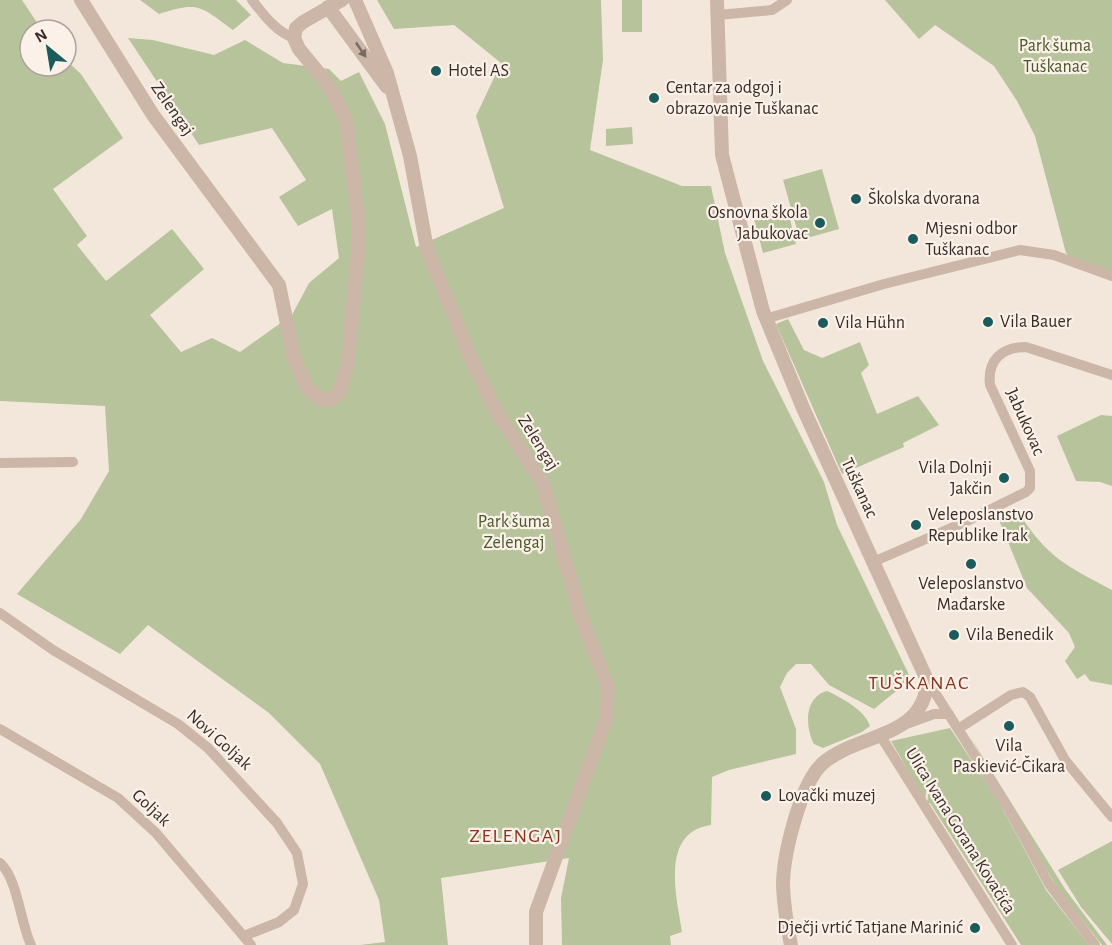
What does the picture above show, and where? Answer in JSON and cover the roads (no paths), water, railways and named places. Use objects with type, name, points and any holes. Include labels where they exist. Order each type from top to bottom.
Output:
[{"type":"street","name":"Zelengaj","points":[[81,0],[153,115],[279,285],[294,358],[306,386],[320,399],[327,400],[335,397],[340,391],[348,363],[359,240],[358,218],[346,119],[327,83],[298,49],[294,38]]},
{"type":"street","points":[[252,0],[275,26],[294,38],[297,28],[303,22],[342,0]]},
{"type":"street","name":"Zelengaj","points":[[355,0],[387,73],[410,156],[427,249],[473,363],[495,409],[543,484],[582,620],[608,687],[606,719],[536,912],[536,945]]},
{"type":"street","name":"Tuškanac","points":[[717,0],[722,155],[765,319],[927,680],[1013,816],[1049,884],[1095,945]]},
{"type":"street","points":[[718,15],[772,10],[787,0]]},
{"type":"street","points":[[328,7],[392,94]]},
{"type":"street","points":[[765,319],[884,284],[1020,250],[1054,255],[1112,276]]},
{"type":"street","name":"Jabukovac","points":[[873,562],[966,522],[1030,488],[1030,471],[990,385],[989,372],[993,362],[1002,352],[1013,347],[1026,347],[1112,375]]},
{"type":"street","points":[[0,464],[73,462]]},
{"type":"street","name":"Novi Goljak","points":[[0,613],[53,650],[178,724],[208,748],[277,823],[297,853],[303,885],[294,910],[248,941]]},
{"type":"street","points":[[903,726],[918,710],[927,680]]},
{"type":"street","points":[[958,729],[1011,695],[1023,693],[1030,697],[1065,760],[1112,817]]},
{"type":"street","points":[[791,945],[783,883],[792,832],[815,772],[826,761],[880,735],[934,714],[949,714]]},
{"type":"street","name":"Goljak","points":[[0,729],[118,798],[156,833],[248,941]]},
{"type":"street","name":"Ulica Ivana Gorana Kovačića","points":[[880,735],[1012,945]]},
{"type":"street","points":[[0,863],[6,869],[14,888],[22,924],[31,945]]},
{"type":"place","name":"Hotel AS","points":[[436,71]]},
{"type":"place","name":"Centar za odgoj i obrazovanje Tuškanac","points":[[654,98]]},
{"type":"place","name":"Školska dvorana","points":[[856,199]]},
{"type":"place","name":"Osnovna škola Jabukovac","points":[[820,223]]},
{"type":"place","name":"Mjesni odbor Tuškanac","points":[[913,239]]},
{"type":"place","name":"Vila Bauer","points":[[988,322]]},
{"type":"place","name":"Vila Hühn","points":[[823,323]]},
{"type":"place","name":"Vila Dolnji Jakčin","points":[[1004,478]]},
{"type":"place","name":"Veleposlanstvo Republike Irak","points":[[916,525]]},
{"type":"place","name":"Veleposlanstvo Mađarske","points":[[971,564]]},
{"type":"place","name":"Vila Benedik","points":[[954,635]]},
{"type":"place","name":"Vila Paskiević-Čikara","points":[[1009,726]]},
{"type":"place","name":"Lovački muzej","points":[[766,796]]},
{"type":"place","name":"Dječji vrtić Tatjane Marinić","points":[[975,928]]},
{"type":"district","name":"TUŠKANAC","points":[[919,683]]},
{"type":"district","name":"ZELENGAJ","points":[[516,836]]},
{"type":"park label","name":"Park šuma Tuškanac","points":[[1055,56]]},
{"type":"park label","name":"Park šuma Zelengaj","points":[[514,532]]}]
